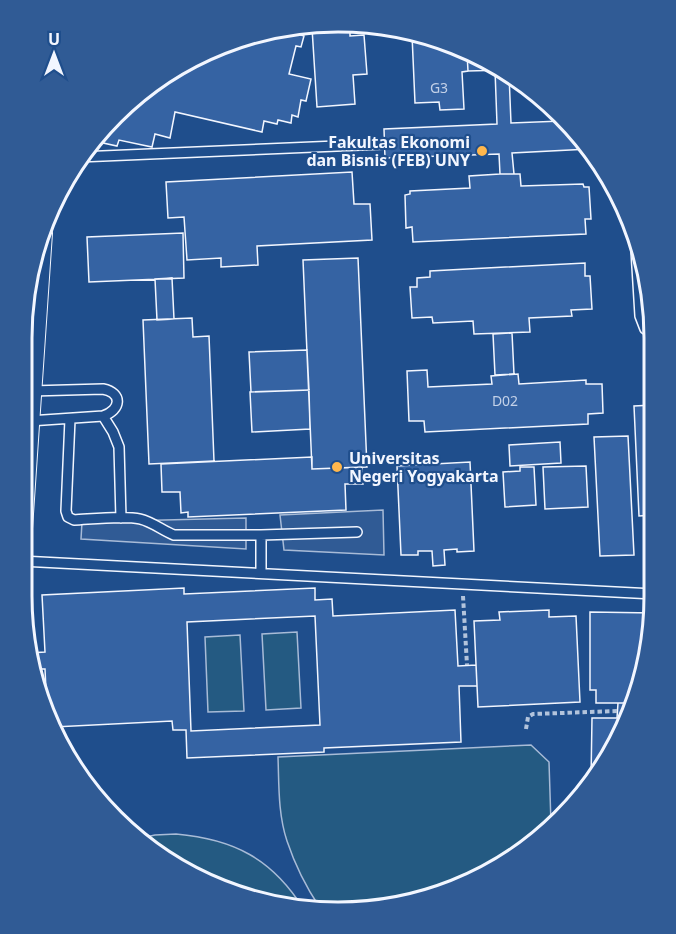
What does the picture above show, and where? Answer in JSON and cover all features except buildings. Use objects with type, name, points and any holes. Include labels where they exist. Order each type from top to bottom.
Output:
[{"type":"street","points":[[32,377],[40,268]]},
{"type":"lane","points":[[91,156],[384,144]]},
{"type":"lane","points":[[637,271],[640,316],[644,326]]},
{"type":"lane","points":[[32,391],[103,389],[111,391],[117,401],[116,408],[110,414],[103,416],[32,421]]},
{"type":"lane","points":[[103,416],[119,447],[122,518]]},
{"type":"lane","points":[[70,419],[66,511],[68,517],[74,520],[140,519],[174,536],[357,532]]},
{"type":"lane","points":[[261,535],[261,573]]},
{"type":"lane","points":[[32,562],[644,593]]},
{"type":"path","points":[[463,583],[467,665]]},
{"type":"path","points":[[526,729],[528,717],[533,714],[618,711]]},
{"type":"shaded area","points":[[383,510],[384,555],[284,550],[280,515]]},
{"type":"shaded area","points":[[246,518],[246,549],[81,539],[82,522]]},
{"type":"shaded area","points":[[297,632],[301,708],[266,710],[262,634]]},
{"type":"shaded area","points":[[240,635],[244,711],[208,712],[205,637]]},
{"type":"shaded area","points":[[531,745],[549,762],[551,817],[508,851],[474,871],[437,886],[378,900],[316,902],[297,867],[284,831],[278,757]]},
{"type":"shaded area","points":[[176,834],[197,837],[216,841],[250,854],[278,876],[297,900],[239,886],[202,871],[148,836]]},
{"type":"place","name":"Fakultas Ekonomi dan Bisnis (FEB) UNY","points":[[482,151]]},
{"type":"place","name":"Universitas Negeri Yogyakarta","points":[[337,467]]}]
